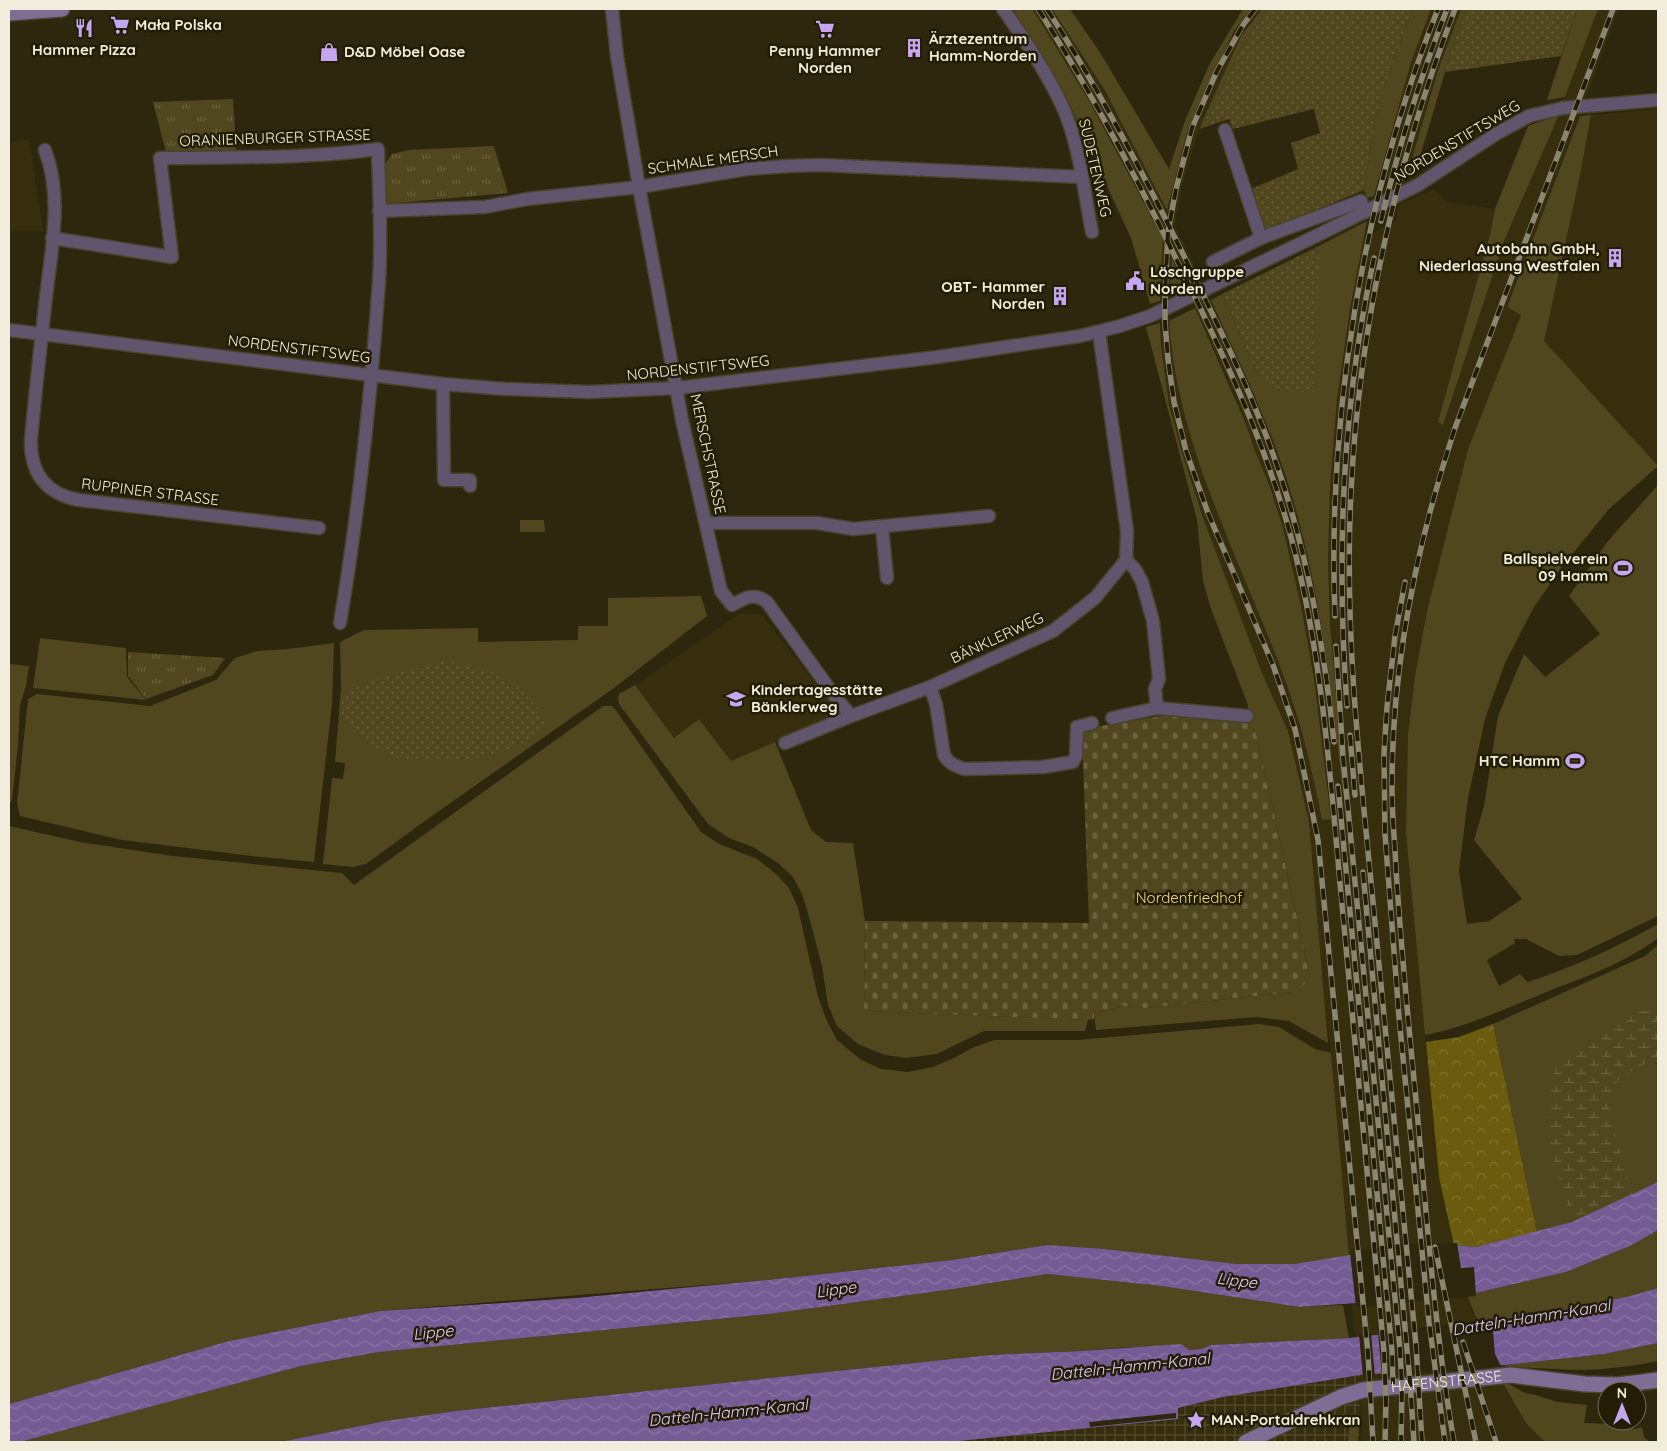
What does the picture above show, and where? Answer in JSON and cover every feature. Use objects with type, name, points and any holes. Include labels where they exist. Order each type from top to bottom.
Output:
[{"type":"main road","points":[[12,12],[62,9]]},
{"type":"main road","name":"HAFENSTRASSE","points":[[1246,1442],[1341,1397],[1363,1390],[1511,1375],[1585,1384],[1618,1384],[1658,1380]]},
{"type":"street","name":"MERSCHSTRASSE","points":[[612,9],[617,56],[639,187],[682,420],[721,591],[732,605],[748,597],[755,596],[761,597],[767,602],[851,716]]},
{"type":"street","name":"SUDETENWEG","points":[[1003,9],[1036,57],[1064,110],[1074,139],[1092,232]]},
{"type":"street","name":"NORDENSTIFTSWEG","points":[[9,330],[443,384],[554,392],[618,392],[677,388],[1063,339],[1120,326],[1165,309],[1418,185],[1496,134],[1529,116],[1563,108],[1658,100]]},
{"type":"street","points":[[1225,130],[1261,238]]},
{"type":"street","name":"ORANIENBURGER STRASSE","points":[[52,238],[172,256],[160,158],[307,156],[378,149],[379,280],[372,374]]},
{"type":"street","name":"RUPPINER STRASSE","points":[[45,150],[54,183],[52,238],[31,453],[32,462],[38,474],[51,488],[79,500],[319,528]]},
{"type":"street","name":"SCHMALE MERSCH","points":[[379,211],[485,207],[527,199],[639,187],[747,169],[788,166],[821,165],[1082,178]]},
{"type":"street","points":[[1213,262],[1261,238],[1361,202],[1365,212]]},
{"type":"street","points":[[1099,332],[1127,531],[1126,560],[1135,569],[1142,582],[1153,621],[1159,679],[1155,689],[1157,708]]},
{"type":"street","points":[[340,623],[350,563],[372,374]]},
{"type":"street","points":[[443,384],[444,480],[470,480],[470,486]]},
{"type":"street","points":[[706,523],[817,522],[844,528],[882,527],[989,516]]},
{"type":"street","points":[[882,527],[888,578]]},
{"type":"street","name":"BÄNKLERWEG","points":[[786,743],[851,716],[930,687],[1053,631],[1094,598],[1126,560]]},
{"type":"street","points":[[930,687],[936,704],[946,760],[964,769],[1042,767],[1073,762],[1076,756],[1077,727],[1092,723]]},
{"type":"street","points":[[1112,718],[1157,708],[1247,716]]},
{"type":"shaded area","points":[[1032,9],[1052,9],[1103,87],[1167,209],[1188,129],[1234,31],[1251,9],[1262,9],[1241,36],[1199,129],[1182,186],[1175,226],[1264,417],[1291,492],[1311,563],[1330,676],[1344,795],[1330,622],[1328,560],[1330,487],[1337,399],[1350,309],[1364,237],[1395,222],[1399,205],[1434,189],[1447,202],[1495,209],[1490,234],[1439,422],[1504,241],[1558,118],[1598,9],[1619,9],[1507,307],[1521,314],[1468,449],[1427,611],[1415,676],[1408,734],[1406,833],[1439,1177],[1469,1303],[1501,1380],[1526,1423],[1545,1442],[1362,1442],[1332,1062],[1323,991],[1309,822],[1288,731],[1262,673],[1203,518],[1169,404],[1161,346],[1160,295],[1163,239],[1088,99]],"holes":[[[1172,259],[1232,389],[1283,528],[1301,606],[1314,678],[1330,819],[1322,820],[1306,740],[1289,690],[1214,505],[1192,439],[1180,395],[1170,323],[1169,295]]]},
{"type":"shaded area","points":[[1431,9],[1461,9],[1438,70],[1408,170],[1378,183],[1411,62]]},
{"type":"shaded area","points":[[1658,109],[1658,467],[1544,341],[1581,171],[1591,115]]},
{"type":"shaded area","points":[[29,139],[43,231],[9,231],[9,142]]},
{"type":"shaded area","name":"Kindertagesstätte Bänklerweg","points":[[741,613],[762,615],[838,712],[837,716],[731,761],[699,719],[674,738],[635,685]]},
{"type":"shaded area","points":[[1360,1375],[1359,1442],[949,1442],[1177,1419],[1178,1408],[1223,1397]]},
{"type":"green space","points":[[1013,9],[1032,9],[1035,13],[1088,99],[1157,227],[1163,239],[1160,301],[1150,304],[1131,238],[1066,97]]},
{"type":"green space","points":[[1052,9],[1070,9],[1101,54],[1169,169],[1185,121],[1209,65],[1243,9],[1251,9],[1234,31],[1188,129],[1167,210],[1103,87]]},
{"type":"green space","points":[[1262,9],[1267,9],[1239,52],[1213,108],[1199,129],[1241,36]]},
{"type":"green space","points":[[1267,9],[1413,9],[1395,55],[1375,118],[1364,190],[1266,231],[1251,189],[1298,169],[1291,143],[1320,133],[1314,109],[1233,129],[1229,119],[1199,129],[1213,108],[1239,52]]},
{"type":"green space","points":[[1413,9],[1431,9],[1411,62],[1374,196],[1367,198],[1364,190],[1375,118],[1395,55]]},
{"type":"green space","points":[[1461,9],[1467,9],[1457,32],[1416,170],[1406,179],[1438,70]]},
{"type":"green space","points":[[1467,9],[1577,9],[1561,56],[1445,72],[1457,32]]},
{"type":"green space","points":[[1577,9],[1598,9],[1565,97],[1547,100]]},
{"type":"green space","points":[[233,99],[236,151],[166,152],[153,102]]},
{"type":"green space","points":[[1559,115],[1504,241],[1443,425],[1438,422],[1490,234],[1495,209],[1528,126]]},
{"type":"green space","points":[[1591,115],[1581,171],[1544,341],[1658,466],[1609,509],[1564,564],[1534,607],[1505,663],[1485,719],[1468,798],[1459,871],[1467,924],[1489,921],[1522,899],[1474,840],[1484,806],[1498,716],[1524,654],[1545,677],[1600,634],[1569,596],[1608,541],[1658,485],[1658,916],[1577,955],[1559,956],[1526,939],[1514,939],[1515,943],[1487,960],[1499,986],[1520,974],[1527,982],[1577,964],[1627,941],[1658,924],[1658,938],[1618,963],[1500,1011],[1440,1032],[1425,1035],[1406,833],[1408,734],[1415,676],[1427,611],[1468,449],[1521,315],[1507,307],[1580,116]]},
{"type":"green space","points":[[494,146],[508,193],[385,204],[384,166],[392,154],[409,150]]},
{"type":"green space","points":[[1367,221],[1350,309],[1337,399],[1330,487],[1328,560],[1330,622],[1346,817],[1326,654],[1302,533],[1291,493],[1274,444],[1211,300],[1222,294],[1259,378],[1319,253],[1317,247]]},
{"type":"green space","points":[[1317,247],[1319,253],[1315,392],[1285,392],[1259,378],[1222,294]]},
{"type":"green space","points":[[1172,258],[1184,288],[1169,295]]},
{"type":"green space","points":[[1195,308],[1246,424],[1283,528],[1301,606],[1314,678],[1331,819],[1322,820],[1304,739],[1289,691],[1216,510],[1186,417],[1175,370],[1169,321]]},
{"type":"green space","points":[[1160,323],[1161,346],[1169,404],[1181,449],[1203,518],[1262,673],[1288,731],[1309,822],[1328,1043],[1289,1021],[1256,1017],[1096,1030],[1094,1012],[1107,1011],[1123,1006],[1145,1008],[1292,992],[1310,976],[1256,733],[1247,721],[1248,705],[1211,609],[1203,581],[1197,520],[1146,327]]},
{"type":"green space","points":[[520,520],[544,520],[545,532],[520,532]]},
{"type":"green space","points":[[701,596],[707,616],[614,688],[366,864],[353,867],[323,864],[332,778],[343,779],[345,763],[335,762],[341,689],[340,642],[364,630],[478,628],[478,642],[578,640],[578,626],[608,626],[608,598]]},
{"type":"green space","points":[[40,638],[126,648],[127,677],[146,700],[33,688]]},
{"type":"green space","points":[[334,643],[332,704],[314,862],[122,840],[20,816],[17,804],[28,699],[37,694],[150,706],[216,680],[235,658],[257,651]]},
{"type":"green space","points":[[128,652],[225,658],[213,675],[146,699],[128,676]]},
{"type":"green space","points":[[446,661],[479,668],[504,677],[527,696],[550,724],[535,738],[507,750],[470,760],[399,758],[376,749],[342,714],[342,697],[370,680]]},
{"type":"green space","points":[[9,664],[29,666],[26,686],[20,705],[12,800],[9,804]]},
{"type":"green space","points":[[635,685],[674,738],[699,719],[731,761],[775,742],[811,830],[826,842],[853,843],[865,921],[864,1011],[1088,1020],[1085,1031],[984,1031],[937,1054],[906,1058],[885,1055],[858,1044],[837,1026],[828,1005],[822,966],[808,913],[802,894],[793,877],[778,863],[753,847],[729,838],[708,824],[619,704],[619,694]]},
{"type":"green space","points":[[603,706],[612,706],[615,709],[701,832],[719,844],[757,859],[776,874],[789,888],[798,908],[818,997],[827,1021],[837,1040],[860,1059],[881,1069],[908,1072],[933,1067],[972,1048],[994,1040],[1077,1040],[1260,1024],[1279,1027],[1315,1049],[1331,1053],[1349,1256],[1294,1264],[1237,1264],[1047,1245],[952,1260],[767,1280],[380,1311],[229,1341],[9,1404],[9,826],[80,842],[173,856],[342,873],[354,885]]},
{"type":"green space","name":"Nordenfriedhof","points":[[1167,715],[1247,721],[1256,733],[1310,976],[1301,988],[1292,992],[1145,1008],[1123,1006],[1107,1011],[1094,1012],[1094,1019],[1088,1020],[864,1011],[865,921],[1089,923],[1082,732],[1088,728]]},
{"type":"green space","points":[[1658,945],[1658,1182],[1572,1222],[1537,1232],[1493,1024],[1645,956]]},
{"type":"green space","points":[[1658,1006],[1658,1059],[1638,1067],[1620,1078],[1609,1096],[1611,1120],[1632,1195],[1572,1222],[1552,1154],[1547,1107],[1555,1069],[1587,1038],[1629,1014]]},
{"type":"green space","points":[[1493,1024],[1537,1232],[1476,1247],[1454,1245],[1439,1177],[1426,1042],[1459,1037]]},
{"type":"green space","points":[[1658,1230],[1658,1288],[1630,1296],[1519,1319],[1478,1323],[1467,1295],[1566,1272],[1630,1246]]},
{"type":"green space","points":[[1047,1274],[1161,1286],[1300,1307],[1343,1305],[1349,1338],[1211,1345],[1201,1349],[1188,1350],[1129,1347],[990,1355],[455,1411],[385,1421],[280,1442],[20,1442],[301,1366],[379,1352],[769,1314],[954,1289]]},
{"type":"green space","points":[[1658,1343],[1658,1361],[1640,1364],[1584,1370],[1505,1367],[1505,1365],[1604,1354]]},
{"type":"green space","points":[[1501,1380],[1525,1393],[1558,1402],[1587,1405],[1584,1423],[1597,1423],[1597,1431],[1643,1431],[1644,1437],[1650,1442],[1545,1442],[1526,1423]]},
{"type":"green space","points":[[1360,1416],[1358,1442],[1348,1442],[1350,1419]]},
{"type":"water","name":"Lippe","points":[[1658,1182],[1658,1230],[1630,1246],[1566,1272],[1467,1295],[1300,1307],[1161,1286],[1047,1274],[954,1289],[769,1314],[379,1352],[301,1366],[20,1442],[9,1442],[9,1404],[229,1341],[380,1311],[576,1298],[767,1280],[952,1260],[1047,1245],[1104,1249],[1237,1264],[1294,1264],[1400,1247],[1454,1245],[1476,1247],[1572,1222]]},
{"type":"water","name":"Datteln-Hamm-Kanal","points":[[1658,1288],[1658,1343],[1604,1354],[1505,1365],[1360,1375],[1223,1397],[1178,1408],[1178,1419],[949,1442],[280,1442],[385,1421],[455,1411],[990,1355],[1181,1344],[1189,1350],[1201,1349],[1211,1345],[1349,1338],[1519,1319],[1630,1296]]},
{"type":"pier","points":[[1457,1243],[1461,1268],[1474,1267],[1476,1296],[1356,1307],[1350,1253],[1400,1244]]},
{"type":"pier","points":[[1492,1320],[1495,1354],[1501,1366],[1506,1367],[1382,1376],[1378,1332]]},
{"type":"pier","points":[[1371,1333],[1375,1377],[1363,1377],[1359,1335]]},
{"type":"pier","points":[[1176,1413],[1176,1418],[1090,1427],[1089,1422]]},
{"type":"railway","points":[[1038,9],[1078,74],[1115,140],[1215,339],[1244,403],[1270,469],[1291,537],[1302,581],[1318,669],[1333,804],[1384,1352],[1385,1442]]},
{"type":"railway","points":[[1047,9],[1101,97],[1150,188],[1218,326],[1264,430],[1286,492],[1305,562],[1325,669],[1334,742]]},
{"type":"railway","points":[[1255,9],[1243,25],[1217,71],[1192,128],[1176,189],[1168,232],[1165,323],[1174,402],[1186,451],[1208,513],[1273,665],[1295,729],[1318,840],[1368,1354],[1373,1442]]},
{"type":"railway","points":[[1335,616],[1334,539],[1337,462],[1344,384],[1355,307],[1370,230],[1389,155],[1412,81],[1438,9]]},
{"type":"railway","points":[[1381,221],[1410,114],[1447,9]]},
{"type":"railway","points":[[1422,1442],[1416,1346],[1358,742],[1351,642],[1349,542],[1355,430],[1362,368],[1384,246],[1415,126],[1455,9]]},
{"type":"railway","points":[[1454,1442],[1447,1401],[1432,1277],[1400,929],[1392,801],[1393,745],[1401,653],[1408,607],[1418,562],[1441,472],[1455,428],[1613,9]]},
{"type":"railway","points":[[1347,706],[1342,593],[1344,481],[1355,369],[1363,313],[1374,258]]},
{"type":"railway","points":[[1405,582],[1395,636],[1387,707],[1384,753],[1385,834],[1399,1017],[1429,1322],[1445,1442]]},
{"type":"railway","points":[[1336,646],[1343,757],[1400,1350],[1402,1387],[1401,1442]]},
{"type":"railway","points":[[1350,735],[1355,795]]},
{"type":"railway","points":[[1338,786],[1392,1351],[1393,1384]]},
{"type":"railway","points":[[1363,872],[1414,1442]]},
{"type":"railway","points":[[1435,1247],[1476,1442]]},
{"type":"railway","points":[[1463,1342],[1496,1442]]},
{"type":"place","name":"Mała Polska","points":[[120,25]]},
{"type":"place","name":"Hammer Pizza","points":[[84,28]]},
{"type":"place","name":"Penny Hammer Norden","points":[[825,29]]},
{"type":"place","name":"Ärztezentrum Hamm-Norden","points":[[914,48]]},
{"type":"place","name":"D&D Möbel Oase","points":[[329,52]]},
{"type":"place","name":"Autobahn GmbH, Niederlassung Westfalen","points":[[1615,258]]},
{"type":"place","name":"Löschgruppe Norden","points":[[1135,281]]},
{"type":"place","name":"OBT- Hammer Norden","points":[[1060,296]]},
{"type":"place","name":"Ballspielverein 09 Hamm","points":[[1623,568]]},
{"type":"place","name":"Kindertagesstätte Bänklerweg","points":[[736,699]]},
{"type":"place","name":"HTC Hamm","points":[[1575,761]]},
{"type":"place","name":"MAN-Portaldrehkran","points":[[1196,1420]]}]
